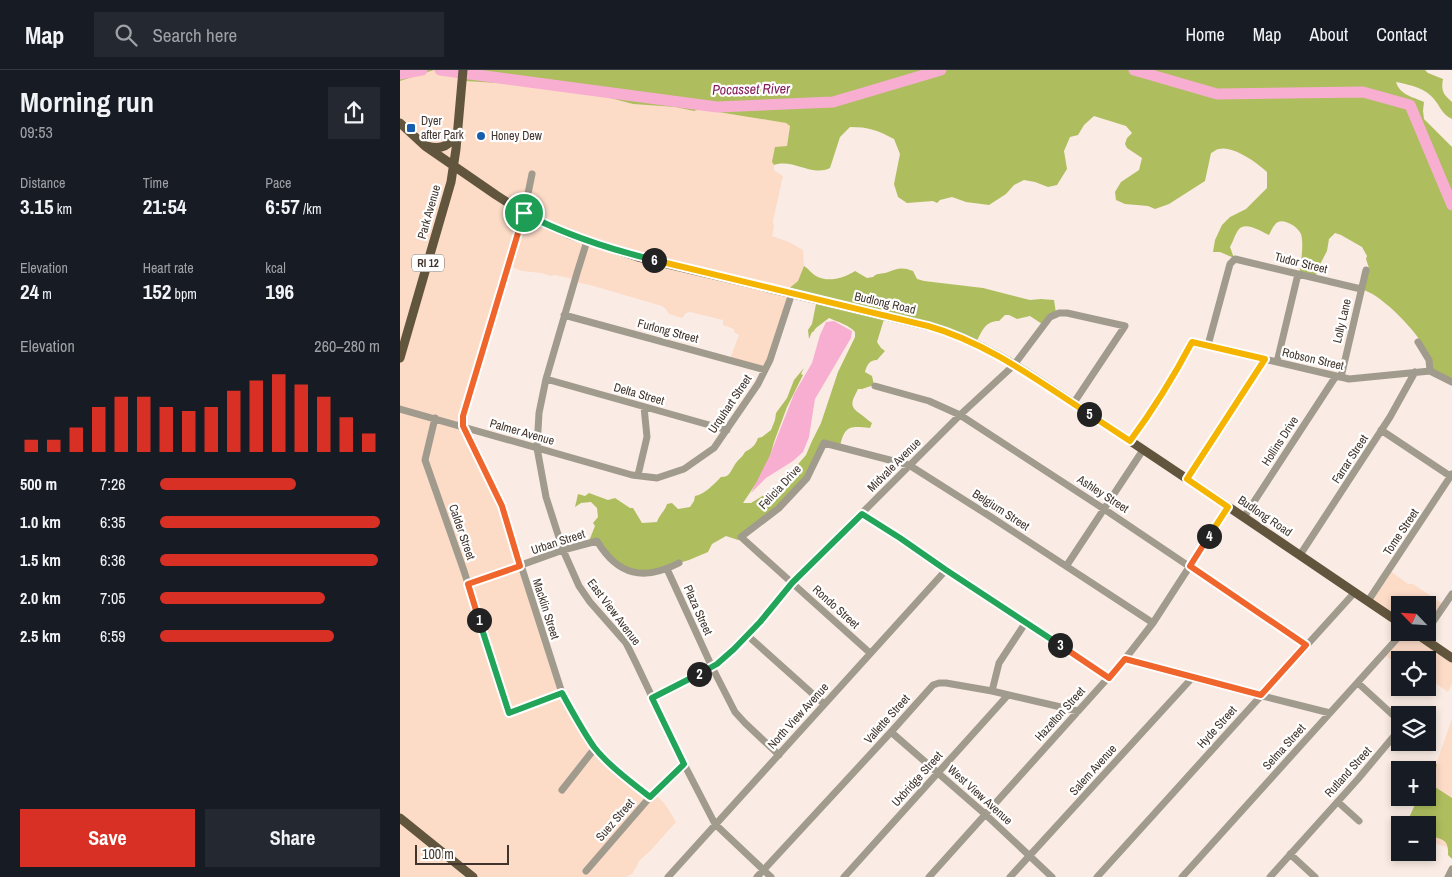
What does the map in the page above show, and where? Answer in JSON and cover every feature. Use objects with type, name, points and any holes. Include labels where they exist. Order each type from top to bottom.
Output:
[{"type":"main road","name":"Park Avenue","points":[[400,358],[451,182],[458,133],[463,70]]},
{"type":"main road","name":"Budlong Road","points":[[400,124],[424,146],[524,213],[587,241],[647,259],[939,329],[980,346],[1014,365],[1130,441],[1391,617]]},
{"type":"main road","points":[[424,146],[444,147],[452,142],[458,133]]},
{"type":"main road","points":[[1430,641],[1452,658]]},
{"type":"main road","points":[[400,818],[473,877]]},
{"type":"street","points":[[463,426],[463,416],[524,213],[532,174]]},
{"type":"street","name":"East View Avenue","points":[[587,241],[546,379],[539,413],[537,448],[546,496],[563,550],[579,586],[590,602],[626,643],[715,824],[772,877]]},
{"type":"street","name":"Tudor Street","points":[[1208,345],[1230,264],[1235,259],[1361,289]]},
{"type":"street","name":"Lolly Lane","points":[[1338,376],[1366,270]]},
{"type":"street","points":[[1277,362],[1298,274]]},
{"type":"street","name":"Urquhart Street","points":[[638,475],[657,478],[684,469],[714,448],[758,384],[770,360],[792,293]]},
{"type":"street","name":"Midvale Avenue","points":[[652,698],[717,664],[747,635],[792,583],[909,465],[1014,365],[1045,323],[1054,314],[1066,312],[1124,326],[1073,404]]},
{"type":"street","name":"Furlong Street","points":[[564,315],[765,370]]},
{"type":"street","name":"Robson Street","points":[[1130,441],[1192,342],[1354,379],[1430,371]]},
{"type":"street","points":[[1418,342],[1429,360],[1430,371],[1452,382]]},
{"type":"street","points":[[1187,479],[1265,359]]},
{"type":"street","name":"Farrar Street","points":[[1300,555],[1382,430],[1415,372]]},
{"type":"street","name":"Hollins Drive","points":[[1244,517],[1338,376]]},
{"type":"street","name":"Delta Street","points":[[546,379],[726,430]]},
{"type":"street","name":"Ashley Street","points":[[875,386],[929,401],[960,415],[1190,566],[1306,645]]},
{"type":"street","points":[[638,475],[647,437],[644,407]]},
{"type":"street","name":"Palmer Avenue","points":[[400,408],[638,475]]},
{"type":"street","name":"Calder Street","points":[[435,418],[425,460],[468,584],[509,713],[562,693]]},
{"type":"street","name":"Macklin Street","points":[[463,426],[502,506],[562,693],[595,748],[650,797]]},
{"type":"street","points":[[1382,430],[1451,475]]},
{"type":"street","name":"Belgium Street","points":[[824,443],[909,465],[1153,622]]},
{"type":"street","name":"Felicia Drive","points":[[741,537],[779,508],[807,478],[824,443]]},
{"type":"street","points":[[1066,565],[1143,450]]},
{"type":"street","name":"Tome Street","points":[[1368,601],[1451,475]]},
{"type":"street","name":"Hazelton Street","points":[[928,877],[1125,659],[1153,622],[1228,507]]},
{"type":"street","points":[[862,514],[1109,678]]},
{"type":"street","name":"Rondo Street","points":[[741,537],[870,653]]},
{"type":"street","name":"Urban Street","points":[[468,584],[563,550],[597,541],[605,553],[616,564],[626,570],[642,574],[667,569]]},
{"type":"street","points":[[667,569],[680,563]]},
{"type":"street","name":"Plaza Street","points":[[667,569],[735,712],[779,755]]},
{"type":"street","name":"North View Avenue","points":[[668,877],[946,570]]},
{"type":"street","name":"Hyde Street","points":[[1097,877],[1354,592]]},
{"type":"street","points":[[1436,617],[1452,594]]},
{"type":"street","points":[[992,691],[999,663],[1026,622]]},
{"type":"street","points":[[747,635],[824,704]]},
{"type":"street","name":"Selma Street","points":[[1182,877],[1395,641]]},
{"type":"street","points":[[1125,659],[1330,713]]},
{"type":"street","name":"Salem Avenue","points":[[1010,877],[1192,678]]},
{"type":"street","name":"Vallette Street","points":[[758,877],[933,685],[946,683],[992,691],[1078,711]]},
{"type":"street","name":"Rutland Street","points":[[1270,877],[1338,802],[1399,730],[1399,723],[1394,715],[1358,683]]},
{"type":"street","name":"Uxbridge Street","points":[[844,877],[1008,696]]},
{"type":"street","name":"West View Avenue","points":[[891,732],[985,814],[1052,877]]},
{"type":"street","points":[[562,790],[595,748]]},
{"type":"street","name":"Suez Street","points":[[586,871],[650,797],[684,764]]},
{"type":"street","points":[[1338,802],[1359,821]]},
{"type":"street","points":[[1290,854],[1315,877]]},
{"type":"street","points":[[1448,877],[1452,869]]},
{"type":"shaded area","points":[[424,70],[444,70],[447,75],[463,77],[464,81],[546,86],[591,93],[633,104],[675,107],[694,111],[700,109],[790,125],[787,147],[772,162],[774,170],[783,176],[773,221],[772,236],[789,242],[803,250],[804,266],[798,281],[787,291],[791,292],[764,369],[730,359],[739,335],[734,332],[734,329],[723,325],[723,320],[690,312],[686,313],[682,318],[669,314],[662,306],[574,282],[573,279],[522,271],[509,266],[463,417],[500,503],[561,691],[599,753],[649,796],[655,794],[665,804],[676,822],[639,861],[632,874],[626,877],[400,877],[400,81]]},
{"type":"shaded area","points":[[834,321],[852,331],[851,338],[815,399],[809,437],[803,452],[793,461],[766,478],[751,493],[770,455],[794,394],[812,363],[826,322]]},
{"type":"shaded area","points":[[1389,570],[1408,584],[1413,584],[1431,596],[1391,596],[1391,617],[1368,601]]},
{"type":"shaded area","points":[[1436,599],[1443,604],[1436,616]]},
{"type":"shaded area","points":[[1396,641],[1429,641],[1452,658],[1452,683],[1448,692],[1436,684],[1436,651],[1391,651],[1391,659],[1385,655]]},
{"type":"shaded area","points":[[1452,719],[1452,849],[1436,844],[1436,816],[1419,816],[1424,806],[1436,806],[1436,764]]},
{"type":"green space","points":[[400,70],[434,70],[400,81]]},
{"type":"green space","points":[[444,70],[1425,70],[1443,79],[1443,92],[1452,102],[1452,119],[1445,115],[1427,92],[1414,86],[1396,82],[1404,93],[1424,102],[1424,119],[1452,147],[1452,383],[1433,370],[1427,351],[1408,325],[1390,307],[1364,290],[1369,268],[1367,256],[1362,247],[1341,235],[1335,233],[1329,239],[1327,251],[1317,270],[1316,277],[1299,274],[1302,248],[1301,234],[1294,226],[1281,221],[1277,223],[1269,235],[1246,226],[1239,229],[1230,247],[1234,258],[1220,252],[1213,252],[1215,240],[1222,225],[1230,217],[1246,209],[1267,188],[1267,172],[1238,152],[1224,148],[1211,153],[1205,181],[1169,204],[1155,209],[1148,206],[1125,204],[1116,200],[1115,192],[1121,182],[1139,170],[1142,158],[1127,148],[1125,144],[1127,138],[1132,133],[1126,126],[1094,116],[1084,125],[1078,135],[1070,137],[1064,151],[1067,169],[1057,185],[1048,187],[1024,180],[1014,185],[1006,194],[989,205],[966,202],[952,197],[940,200],[937,203],[933,201],[907,203],[898,197],[894,184],[900,154],[894,139],[873,130],[850,127],[840,137],[830,168],[816,170],[781,163],[774,165],[772,162],[775,147],[787,146],[790,126],[786,123],[700,109],[694,111],[675,107],[633,104],[591,93],[546,86],[464,81],[463,77],[447,75]]},
{"type":"green space","points":[[804,266],[816,276],[826,279],[841,278],[855,271],[867,278],[902,268],[913,271],[917,279],[924,281],[983,288],[1030,300],[1054,300],[1056,313],[1042,324],[1030,316],[1017,319],[1005,315],[999,321],[994,321],[987,325],[976,343],[885,316],[877,342],[885,351],[877,360],[869,363],[865,372],[872,376],[874,385],[858,389],[852,402],[853,407],[872,423],[870,428],[849,428],[844,434],[840,446],[825,443],[805,480],[741,539],[738,540],[726,536],[712,544],[708,552],[689,560],[642,574],[625,569],[597,541],[589,541],[595,526],[593,523],[598,517],[597,508],[591,502],[581,503],[575,507],[578,494],[585,496],[589,493],[608,500],[615,498],[633,508],[642,523],[657,522],[667,504],[672,503],[678,509],[690,507],[695,496],[706,491],[721,477],[728,475],[758,438],[771,430],[776,413],[787,398],[794,380],[804,368],[801,374],[803,375],[787,407],[767,467],[743,503],[751,503],[780,485],[806,455],[821,423],[838,372],[855,337],[855,332],[829,318],[812,332],[809,339],[808,330],[812,324],[817,299],[786,291],[798,281]]},
{"type":"green space","points":[[1436,788],[1452,798],[1452,859],[1448,855],[1447,845],[1444,840],[1436,837],[1436,816],[1410,816],[1414,806],[1436,806]]},
{"type":"waterway","name":"Pocasset River","points":[[400,74],[422,70]]},
{"type":"waterway","name":"Pocasset River","points":[[440,70],[717,107],[833,102],[941,70]]},
{"type":"waterway","name":"Pocasset River","points":[[1134,70],[1217,94],[1363,92],[1410,105],[1452,205]]},
{"type":"place","name":"Dyer after Park","points":[[411,128]]},
{"type":"place","name":"Honey Dew","points":[[481,136]]},
{"type":"route","points":[[524,213],[571,235],[613,250],[950,332],[990,350],[1130,441],[1192,342],[1265,359],[1187,479],[1228,507],[1190,566],[1306,645],[1261,695],[1125,659],[1109,678],[862,514],[792,583],[760,622],[717,664],[652,698],[684,764],[650,797],[595,748],[562,693],[509,713],[468,584],[520,566],[502,506],[463,426],[463,416],[524,213]]}]
